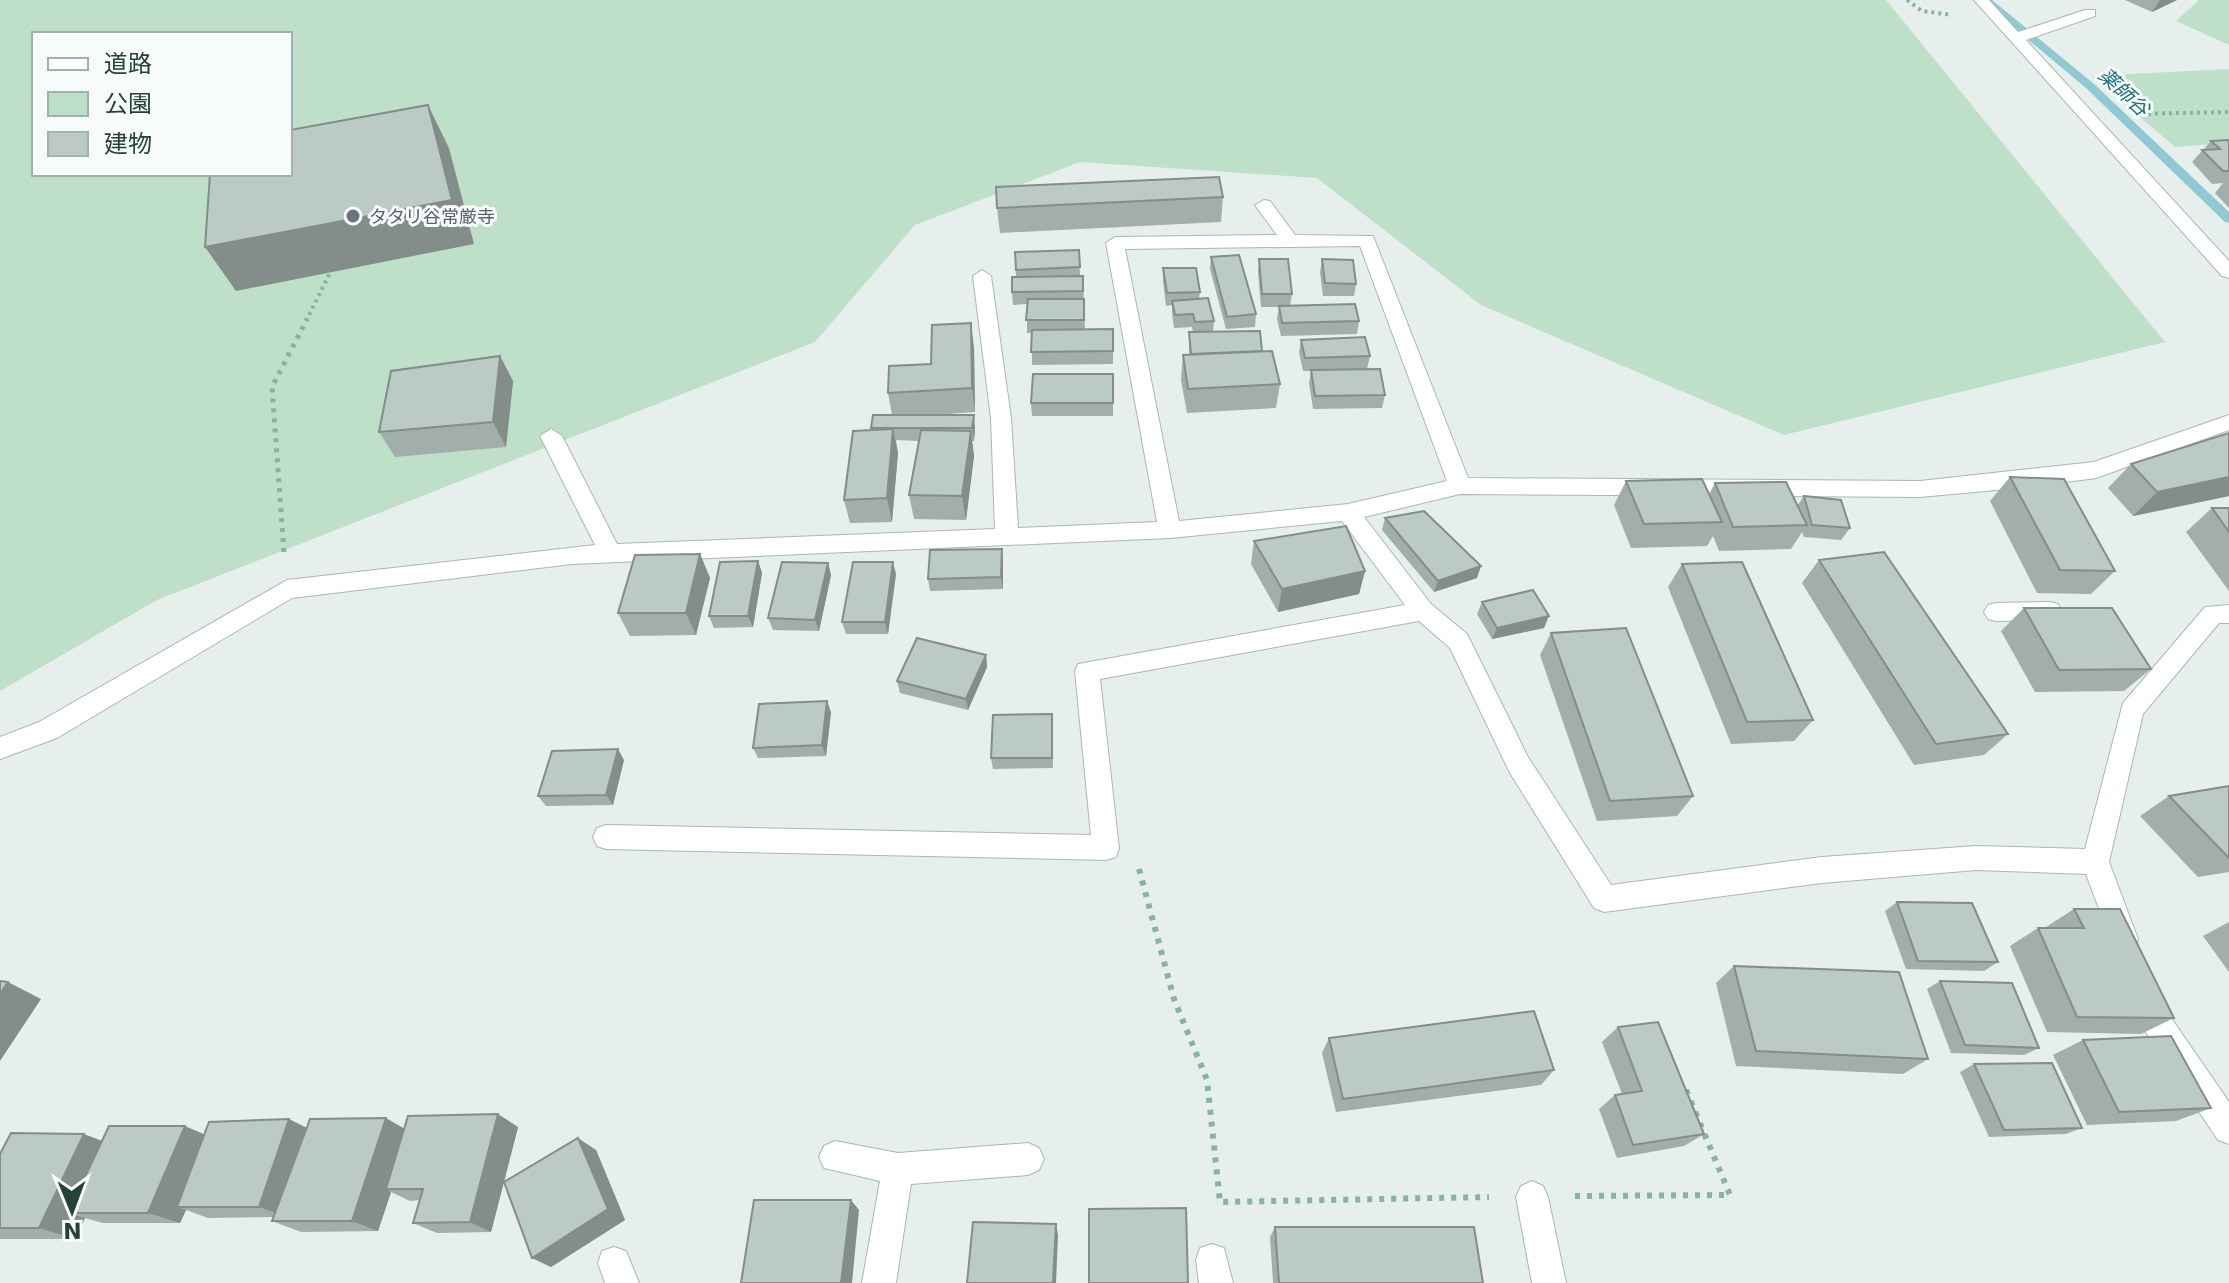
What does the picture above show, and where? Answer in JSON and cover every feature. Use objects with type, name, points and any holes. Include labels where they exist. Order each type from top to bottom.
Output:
[{"type":"street","points":[[1981,0],[2229,272]]},
{"type":"street","points":[[2015,38],[2090,13]]},
{"type":"street","points":[[1264,205],[1290,241]]},
{"type":"street","points":[[1170,530],[1115,243],[1367,240],[1460,486]]},
{"type":"street","points":[[982,276],[1001,418],[1007,537]]},
{"type":"street","points":[[0,748],[48,730],[287,589],[611,554],[1170,530],[1348,512],[1460,486],[1920,489],[2096,470],[2229,422]]},
{"type":"street","points":[[551,436],[611,554]]},
{"type":"street","points":[[1348,512],[1423,611],[1459,641],[1519,765],[1604,899],[1822,870],[1976,858],[2095,862]]},
{"type":"street","points":[[606,837],[1106,848],[1087,671],[1423,611]]},
{"type":"street","points":[[1996,612],[2072,611]]},
{"type":"street","points":[[2229,614],[2213,614],[2132,710],[2095,862],[2155,1021],[2229,1129]]},
{"type":"street","points":[[2135,661],[2152,686]]},
{"type":"street","points":[[835,1157],[898,1169],[1028,1159]]},
{"type":"street","points":[[879,1283],[898,1169]]},
{"type":"street","points":[[1532,1197],[1549,1283]]},
{"type":"path","points":[[2086,115],[2229,112]]},
{"type":"path","points":[[287,589],[272,387],[330,273]]},
{"type":"path","points":[[1106,848],[1140,870],[1174,999],[1207,1080],[1220,1202],[1730,1195],[1680,1078]]},
{"type":"green space","points":[[0,0],[1886,0],[2165,342],[1784,435],[1481,305],[1317,178],[1080,162],[915,225],[815,342],[157,600],[0,691]]},
{"type":"green space","points":[[2199,0],[2229,0],[2229,45],[2176,21]]},
{"type":"green space","points":[[2229,69],[2229,143],[2175,147],[2092,76]]},
{"type":"building","points":[[428,105],[452,200],[205,247],[210,176],[292,176],[292,130]]},
{"type":"building","points":[[2229,140],[2229,171],[2223,171],[2202,150],[2220,149],[2211,141]]},
{"type":"building","points":[[1219,177],[1223,197],[997,208],[996,187]]},
{"type":"building","points":[[1079,250],[1080,267],[1016,270],[1015,252]]},
{"type":"building","points":[[1239,255],[1256,314],[1227,317],[1211,257]]},
{"type":"building","points":[[1259,259],[1288,259],[1292,294],[1262,294]]},
{"type":"building","points":[[1322,259],[1353,260],[1356,284],[1325,283]]},
{"type":"building","points":[[1163,268],[1196,268],[1200,292],[1167,293]]},
{"type":"building","points":[[1083,276],[1083,291],[1012,292],[1012,277]]},
{"type":"building","points":[[1208,298],[1214,321],[1195,322],[1193,314],[1175,315],[1172,301]]},
{"type":"building","points":[[1028,299],[1084,299],[1084,320],[1026,320]]},
{"type":"building","points":[[1355,304],[1359,321],[1282,323],[1279,306]]},
{"type":"building","points":[[971,323],[972,388],[888,393],[889,366],[931,364],[932,325]]},
{"type":"building","points":[[1113,329],[1113,351],[1031,352],[1032,330]]},
{"type":"building","points":[[1260,331],[1262,351],[1191,354],[1189,332]]},
{"type":"building","points":[[1365,337],[1370,356],[1305,358],[1301,340]]},
{"type":"building","points":[[1272,351],[1280,384],[1188,389],[1183,355]]},
{"type":"building","points":[[500,356],[493,422],[379,432],[391,371]]},
{"type":"building","points":[[1380,369],[1385,395],[1315,396],[1311,370]]},
{"type":"building","points":[[1033,374],[1113,374],[1113,403],[1031,403]]},
{"type":"building","points":[[873,415],[974,415],[972,428],[871,428]]},
{"type":"building","points":[[893,429],[887,498],[844,500],[853,431]]},
{"type":"building","points":[[921,430],[971,431],[962,496],[909,495]]},
{"type":"building","points":[[2229,433],[2229,477],[2157,492],[2131,464]]},
{"type":"building","points":[[2010,477],[2064,479],[2115,571],[2060,570]]},
{"type":"building","points":[[1702,479],[1722,522],[1644,524],[1626,481]]},
{"type":"building","points":[[1786,482],[1807,525],[1733,527],[1715,483]]},
{"type":"building","points":[[1804,496],[1841,500],[1850,528],[1812,525]]},
{"type":"building","points":[[2212,508],[2229,508],[2229,532]]},
{"type":"building","points":[[1424,511],[1481,566],[1438,581],[1385,518]]},
{"type":"building","points":[[1346,526],[1365,571],[1282,589],[1254,541]]},
{"type":"building","points":[[1002,549],[1001,577],[928,579],[930,550]]},
{"type":"building","points":[[1884,552],[2008,734],[1936,744],[1819,560]]},
{"type":"building","points":[[700,554],[686,613],[618,613],[635,555]]},
{"type":"building","points":[[758,561],[748,616],[709,616],[720,562]]},
{"type":"building","points":[[782,562],[828,563],[815,620],[768,618]]},
{"type":"building","points":[[853,562],[893,562],[885,622],[842,622]]},
{"type":"building","points":[[1742,562],[1813,720],[1747,722],[1682,564]]},
{"type":"building","points":[[1533,590],[1549,616],[1497,628],[1482,602]]},
{"type":"building","points":[[2024,608],[2112,608],[2151,669],[2059,670]]},
{"type":"building","points":[[1626,628],[1693,796],[1610,801],[1551,633]]},
{"type":"building","points":[[917,638],[986,655],[966,699],[897,681]]},
{"type":"building","points":[[827,701],[822,745],[753,748],[759,704]]},
{"type":"building","points":[[1052,714],[1052,758],[991,758],[993,715]]},
{"type":"building","points":[[618,749],[606,795],[538,796],[552,751]]},
{"type":"building","points":[[2229,786],[2229,858],[2169,796]]},
{"type":"building","points":[[1897,902],[1972,903],[1998,962],[1918,961]]},
{"type":"building","points":[[2074,909],[2120,909],[2174,1018],[2077,1017],[2038,928],[2084,928]]},
{"type":"building","points":[[1734,966],[1899,972],[1928,1059],[1756,1051]]},
{"type":"building","points":[[0,981],[8,982],[0,994]]},
{"type":"building","points":[[1940,981],[2012,983],[2039,1048],[1965,1045]]},
{"type":"building","points":[[1534,1011],[1554,1070],[1343,1099],[1329,1038]]},
{"type":"building","points":[[1658,1022],[1704,1134],[1633,1145],[1615,1095],[1642,1091],[1618,1027]]},
{"type":"building","points":[[2171,1036],[2211,1108],[2119,1112],[2083,1040]]},
{"type":"building","points":[[2052,1063],[2082,1128],[2004,1130],[1974,1064]]},
{"type":"building","points":[[498,1114],[470,1222],[413,1223],[423,1189],[386,1189],[408,1116]]},
{"type":"building","points":[[386,1118],[352,1221],[272,1221],[310,1119]]},
{"type":"building","points":[[289,1119],[259,1207],[177,1207],[209,1122]]},
{"type":"building","points":[[109,1126],[185,1126],[148,1213],[68,1213]]},
{"type":"building","points":[[11,1133],[84,1134],[39,1228],[0,1228],[0,1154]]},
{"type":"building","points":[[578,1138],[608,1209],[532,1258],[504,1182]]},
{"type":"building","points":[[754,1200],[851,1200],[841,1283],[741,1283]]},
{"type":"building","points":[[1186,1208],[1188,1283],[1089,1283],[1089,1209]]},
{"type":"building","points":[[973,1222],[1056,1224],[1053,1283],[967,1283]]},
{"type":"building","points":[[1275,1227],[1474,1227],[1483,1283],[1279,1283]]},
{"type":"waterway","name":"薬師谷","points":[[1986,0],[2090,86],[2229,219]]},
{"type":"place","name":"タタリ谷常厳寺","points":[[353,216]]}]
